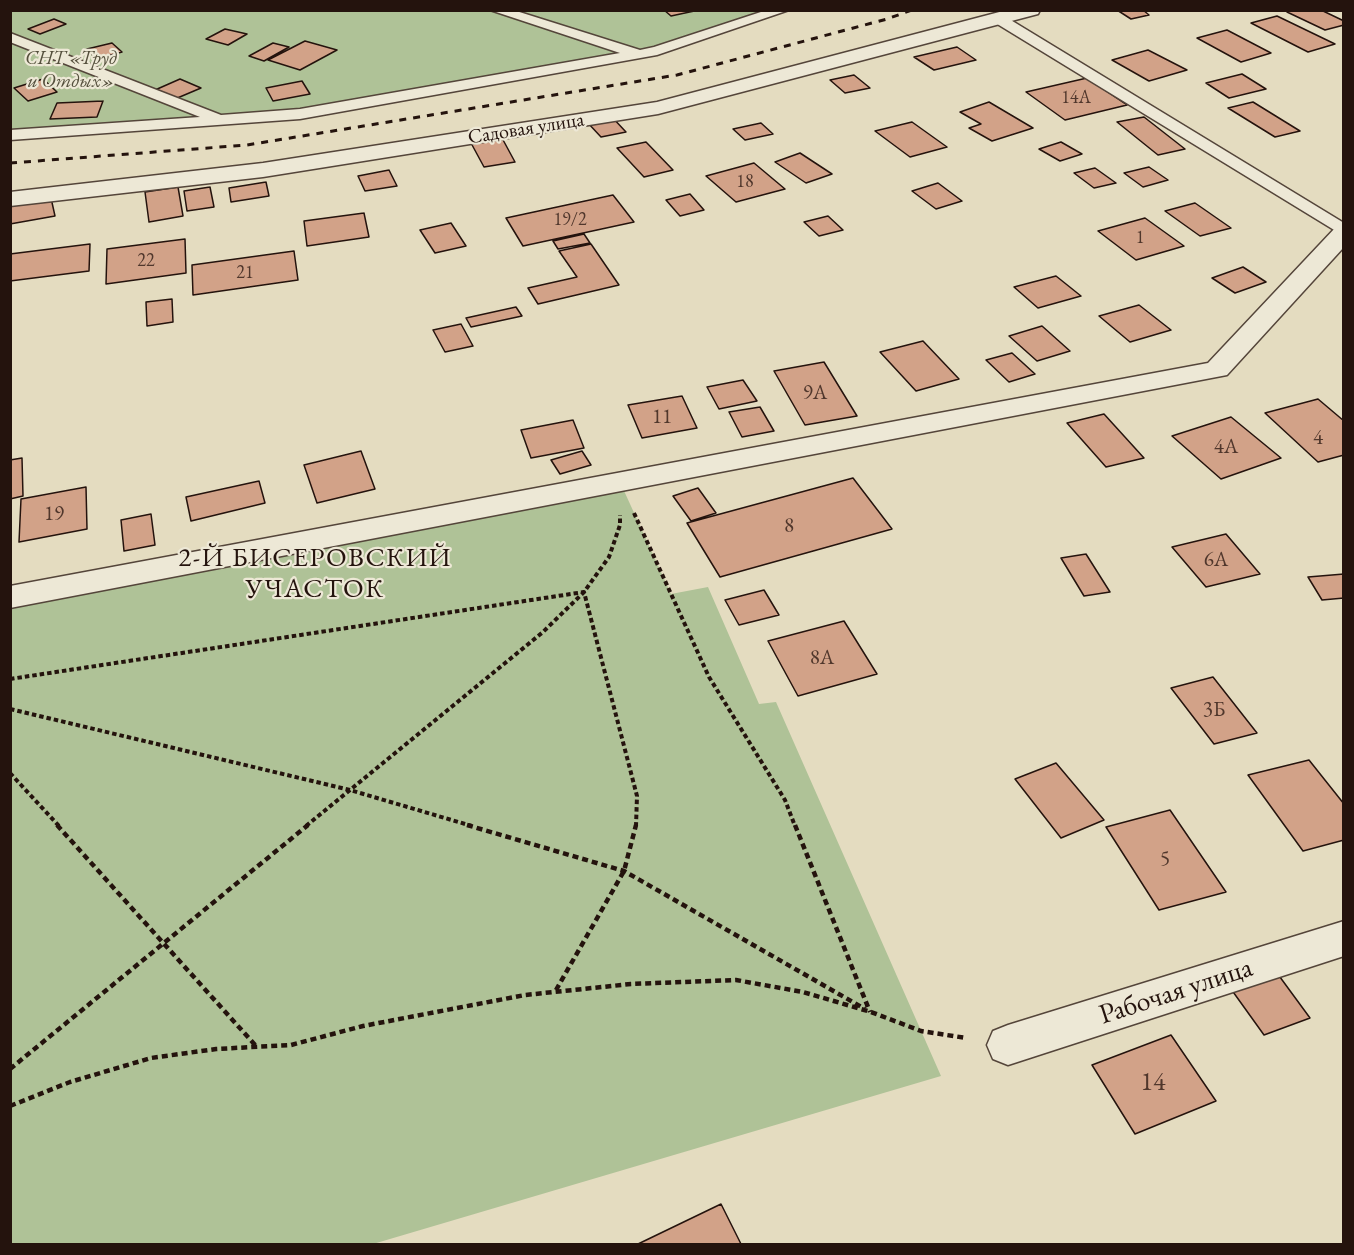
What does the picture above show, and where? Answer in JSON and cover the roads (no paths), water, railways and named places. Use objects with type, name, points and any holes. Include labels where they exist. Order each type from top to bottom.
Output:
[{"type":"street","name":"Садовая улица","points":[[10,199],[262,170],[658,108],[1031,10]]},
{"type":"street","points":[[10,597],[1217,369],[1344,232]]},
{"type":"street","name":"Рабочая улица","points":[[1008,1045],[1344,938]]},
{"type":"lane","points":[[497,10],[640,54]]},
{"type":"lane","points":[[10,135],[300,114],[657,51],[782,10]]},
{"type":"lane","points":[[1008,15],[1344,232]]},
{"type":"lane","points":[[10,37],[222,120]]},
{"type":"railway","points":[[10,163],[247,145],[677,75],[887,19],[912,10]]},
{"type":"district","name":"2-Й БИСЕРОВСКИЙ УЧАСТОК","points":[[315,574]]},
{"type":"park label","name":"СНТ «Труд и Отдых»","points":[[71,70]]}]
